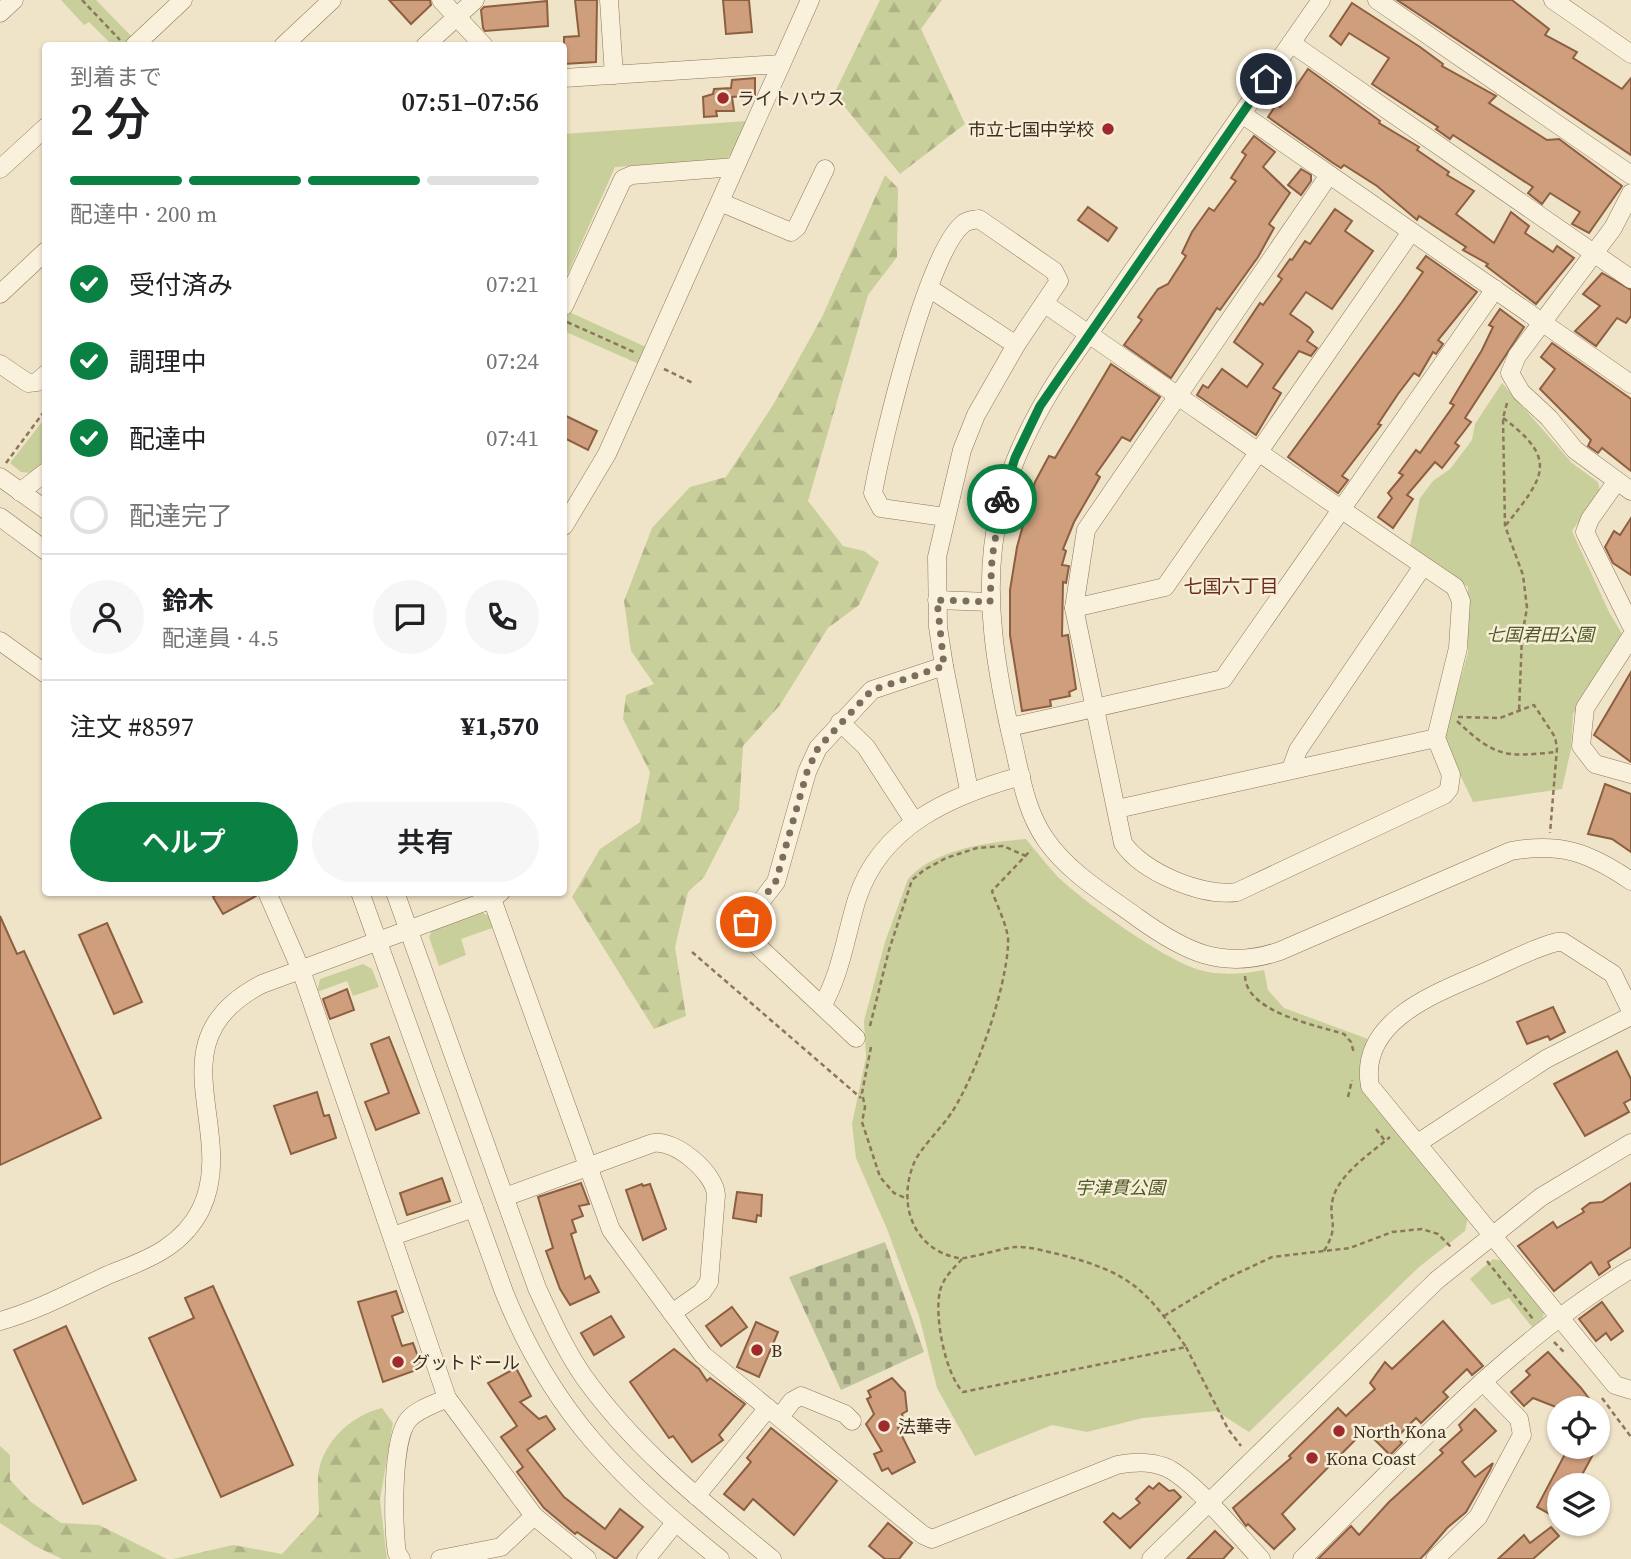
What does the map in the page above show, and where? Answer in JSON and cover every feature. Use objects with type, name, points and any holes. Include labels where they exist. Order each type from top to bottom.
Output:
[{"type":"street","points":[[0,13],[14,0]]},
{"type":"street","points":[[138,42],[183,0]]},
{"type":"street","points":[[287,42],[332,0]]},
{"type":"street","points":[[442,0],[480,42]]},
{"type":"street","points":[[429,42],[475,0]]},
{"type":"street","points":[[608,0],[614,75]]},
{"type":"street","points":[[567,521],[607,454],[810,0]]},
{"type":"street","points":[[1321,0],[1040,406],[1015,458],[995,532],[990,602],[994,653],[1026,799],[1039,829],[1071,869],[1170,941],[1216,957],[1241,959],[1280,951],[1511,851],[1551,846],[1570,850],[1604,863],[1631,881]]},
{"type":"street","points":[[1377,0],[1631,174]]},
{"type":"street","points":[[1553,0],[1631,54]]},
{"type":"street","points":[[1291,43],[1631,279]]},
{"type":"street","points":[[567,78],[781,64]]},
{"type":"street","points":[[1242,114],[1631,384]]},
{"type":"street","points":[[0,169],[42,131]]},
{"type":"street","points":[[567,299],[623,178],[632,175],[735,167]]},
{"type":"street","points":[[720,202],[791,232],[797,227],[825,169]]},
{"type":"street","points":[[1045,304],[1089,334],[1177,395],[1258,452],[1423,566],[1455,587],[1461,601],[1458,648],[1436,738],[1451,775],[1449,789],[1444,795],[1237,892],[1227,893],[1184,886],[1130,854],[1123,843],[1097,707],[1074,608],[1089,521],[1177,395],[1329,176]]},
{"type":"street","points":[[1631,193],[1613,228],[1511,367],[1514,383],[1521,392],[1549,418],[1576,450],[1624,486],[1590,519],[1585,532],[1631,625]]},
{"type":"street","points":[[945,517],[881,508],[873,493],[884,432],[929,288],[944,251],[961,225],[979,219],[1054,271],[1059,281],[1016,345],[976,415],[962,450],[937,557],[937,600],[944,666],[969,790]]},
{"type":"street","points":[[1074,608],[1165,587],[1411,232]]},
{"type":"street","points":[[0,294],[42,255]]},
{"type":"street","points":[[929,288],[1016,345]]},
{"type":"street","points":[[1010,727],[1223,679],[1494,289]]},
{"type":"street","points":[[0,364],[28,383],[37,382],[42,378]]},
{"type":"street","points":[[2,471],[20,492],[42,507]]},
{"type":"street","points":[[20,492],[42,475]]},
{"type":"street","points":[[0,517],[42,548]]},
{"type":"street","points":[[1292,769],[1298,750],[1423,566]]},
{"type":"street","points":[[937,600],[990,602]]},
{"type":"street","points":[[1631,637],[1585,708],[1581,746],[1588,759],[1595,764],[1631,774]]},
{"type":"street","points":[[0,641],[42,671]]},
{"type":"street","points":[[865,1036],[822,1006],[746,935],[745,927],[776,881],[807,772],[818,748],[872,690],[944,666]]},
{"type":"street","points":[[840,722],[866,747],[914,821]]},
{"type":"street","points":[[1117,809],[1436,738]]},
{"type":"street","points":[[822,1006],[828,996],[867,875],[891,839],[914,821],[969,790],[1021,776]]},
{"type":"street","points":[[269,896],[301,970],[447,1398],[534,1516],[587,1559]]},
{"type":"street","points":[[361,896],[516,1321],[552,1388],[607,1459],[675,1522],[720,1559]]},
{"type":"street","points":[[396,896],[537,1287],[562,1342],[618,1423],[658,1464],[772,1559]]},
{"type":"street","points":[[0,1321],[25,1313],[156,1254],[179,1238],[192,1224],[206,1196],[211,1164],[202,1073],[204,1053],[222,1014],[241,997],[262,984],[496,896],[611,1230],[703,1355],[923,1535],[932,1539],[1116,1465],[1137,1461],[1155,1464],[1179,1474],[1261,1559]]},
{"type":"street","points":[[1418,1143],[1546,1059],[1631,1014],[1613,975],[1563,942],[1550,944],[1418,1001],[1380,1036],[1368,1075],[1370,1086],[1615,1385],[1631,1390]]},
{"type":"street","points":[[505,1197],[661,1142],[671,1145],[714,1184],[709,1282],[702,1292],[672,1314]]},
{"type":"street","points":[[1151,1559],[1437,1279],[1541,1197],[1631,1143]]},
{"type":"street","points":[[393,1236],[474,1208]]},
{"type":"street","points":[[1302,1559],[1483,1382],[1560,1315],[1631,1269]]},
{"type":"street","points":[[1436,1559],[1478,1517],[1522,1435],[1519,1419],[1483,1382]]},
{"type":"street","points":[[696,1496],[774,1412],[801,1396],[845,1414],[852,1422]]},
{"type":"street","points":[[401,1559],[397,1553],[393,1512],[403,1428],[414,1415],[447,1398]]},
{"type":"street","points":[[440,1559],[501,1547],[534,1516]]},
{"type":"street","points":[[646,1559],[675,1522]]},
{"type":"path","points":[[82,0],[120,42]]},
{"type":"path","points":[[567,322],[692,383]]},
{"type":"path","points":[[1519,712],[1526,587],[1505,526],[1503,418],[1506,404],[1521,392]]},
{"type":"path","points":[[2,471],[42,416]]},
{"type":"path","points":[[1503,418],[1532,443],[1540,468],[1537,485],[1505,526]]},
{"type":"path","points":[[1550,836],[1557,752],[1555,737],[1534,705],[1519,712],[1481,720],[1451,716],[1474,737],[1503,755],[1557,752]]},
{"type":"path","points":[[861,1098],[865,1036],[912,880],[946,858],[977,848],[1003,846],[1026,856],[992,891],[1009,944],[999,989],[971,1076],[959,1101],[915,1160],[909,1199],[910,1217],[924,1243],[942,1254],[962,1259]]},
{"type":"path","points":[[692,952],[861,1098],[865,1107],[862,1122],[880,1177],[894,1193],[909,1199]]},
{"type":"path","points":[[1244,969],[1245,985],[1256,1001],[1278,1012],[1344,1034],[1351,1042],[1354,1053]]},
{"type":"path","points":[[1348,1097],[1353,1075]]},
{"type":"path","points":[[1376,1129],[1385,1141]]},
{"type":"path","points":[[1324,1251],[1334,1231],[1333,1196],[1343,1180],[1392,1135]]},
{"type":"path","points":[[1164,1316],[1261,1260],[1350,1248],[1392,1232],[1422,1228],[1437,1234],[1451,1247]]},
{"type":"path","points":[[1186,1347],[963,1392],[951,1376],[945,1354],[939,1294],[950,1272],[962,1259],[990,1250],[1018,1247],[1093,1263],[1126,1277],[1164,1316],[1186,1347],[1228,1429],[1241,1447]]},
{"type":"path","points":[[1490,1264],[1537,1323]]},
{"type":"path","points":[[1612,1412],[1631,1437]]},
{"type":"green space","points":[[61,0],[96,0],[133,38],[128,42],[109,42],[89,22],[84,25]]},
{"type":"green space","points":[[880,0],[942,0],[921,29],[965,124],[900,174],[834,94]]},
{"type":"green space","points":[[746,121],[733,153],[725,160],[615,167],[567,275],[567,134]]},
{"type":"green space","points":[[885,175],[898,188],[897,257],[868,295],[808,501],[843,546],[864,551],[879,562],[859,605],[828,628],[780,705],[743,746],[739,809],[704,877],[688,892],[675,947],[686,1016],[654,1029],[572,897],[600,849],[640,822],[650,772],[623,719],[626,695],[654,684],[631,651],[624,601],[652,528],[690,487],[726,477],[773,405],[822,317]]},
{"type":"green space","points":[[567,311],[646,347],[639,364],[567,332]]},
{"type":"green space","name":"七国君田公園","points":[[1502,383],[1572,463],[1598,482],[1600,491],[1572,531],[1609,612],[1625,639],[1573,714],[1571,749],[1562,789],[1473,802],[1443,739],[1468,653],[1468,587],[1410,546],[1420,498],[1433,481],[1450,469],[1472,440],[1475,424]]},
{"type":"green space","points":[[42,422],[42,464],[31,473],[21,472],[10,463]]},
{"type":"green space","name":"宇津貫公園","points":[[1026,839],[1057,876],[1070,887],[1105,915],[1167,955],[1208,972],[1232,974],[1264,970],[1268,990],[1284,1008],[1368,1039],[1360,1083],[1468,1217],[1465,1231],[1419,1267],[1249,1432],[1216,1411],[1143,1418],[1087,1432],[1052,1425],[975,1456],[937,1388],[919,1316],[887,1229],[856,1158],[852,1124],[866,1057],[864,1021],[885,942],[908,879],[919,869],[947,854],[979,845]]},
{"type":"green space","points":[[481,912],[491,917],[495,927],[461,939],[466,955],[439,966],[429,937],[432,930]]},
{"type":"green space","points":[[363,964],[372,969],[379,987],[353,996],[347,981],[317,992],[320,979]]},
{"type":"green space","points":[[885,1242],[924,1352],[841,1390],[789,1277]]},
{"type":"green space","points":[[1493,1259],[1504,1261],[1544,1310],[1543,1318],[1532,1327],[1509,1298],[1492,1305],[1470,1279]]},
{"type":"green space","points":[[382,1408],[393,1423],[380,1500],[387,1559],[173,1559],[233,1545],[282,1554],[319,1514],[320,1465],[336,1436],[352,1421]]},
{"type":"green space","points":[[0,1446],[10,1455],[10,1480],[31,1502],[61,1523],[99,1525],[167,1559],[62,1559],[35,1546],[0,1523]]},
{"type":"building","points":[[389,0],[430,0],[431,5],[411,24]]},
{"type":"building","points":[[575,0],[597,0],[596,62],[567,64],[567,42],[564,42],[564,37],[579,36]]},
{"type":"building","points":[[723,0],[749,0],[752,32],[726,34]]},
{"type":"building","points":[[1397,0],[1512,0],[1549,29],[1545,35],[1577,52],[1573,58],[1622,89],[1631,78],[1631,155]]},
{"type":"building","points":[[547,1],[548,26],[485,31],[483,28],[481,10],[484,7]]},
{"type":"building","points":[[1352,3],[1420,47],[1443,64],[1442,66],[1496,96],[1489,103],[1547,140],[1559,139],[1622,186],[1589,233],[1572,224],[1580,212],[1550,193],[1542,204],[1528,193],[1533,187],[1453,135],[1450,139],[1436,129],[1438,127],[1372,84],[1389,58],[1349,33],[1341,45],[1330,36]]},
{"type":"building","points":[[1308,69],[1380,121],[1379,123],[1419,147],[1417,150],[1449,172],[1447,175],[1474,191],[1456,214],[1494,243],[1511,212],[1529,226],[1525,233],[1553,252],[1557,246],[1574,258],[1536,304],[1486,266],[1488,264],[1463,250],[1466,247],[1419,216],[1417,220],[1377,186],[1344,165],[1341,168],[1333,163],[1268,117],[1276,105],[1280,107],[1289,97]]},
{"type":"building","name":"ライトハウス","points":[[755,78],[755,95],[732,97],[734,111],[716,111],[717,116],[704,117],[703,97],[713,94],[714,89],[731,88],[732,80]]},
{"type":"building","points":[[1254,136],[1275,152],[1263,167],[1290,193],[1269,224],[1274,228],[1258,257],[1220,310],[1217,308],[1171,378],[1124,345],[1142,320],[1138,317],[1158,289],[1168,284],[1186,256],[1182,253],[1192,232],[1209,208],[1214,211],[1236,181],[1231,178],[1246,155],[1242,152]]},
{"type":"building","points":[[1301,169],[1311,175],[1311,181],[1301,195],[1288,185]]},
{"type":"building","points":[[1088,207],[1117,228],[1108,241],[1078,220]]},
{"type":"building","points":[[1335,209],[1352,221],[1345,231],[1373,251],[1332,309],[1306,292],[1290,314],[1310,328],[1313,332],[1307,341],[1317,348],[1311,356],[1299,351],[1273,388],[1281,393],[1256,435],[1197,395],[1203,385],[1208,388],[1222,369],[1247,387],[1263,364],[1234,342],[1260,303],[1263,305],[1282,279],[1278,276],[1290,259],[1292,260],[1305,241],[1310,244]]},
{"type":"building","points":[[1426,256],[1477,292],[1438,340],[1443,344],[1436,354],[1433,352],[1419,376],[1414,373],[1398,394],[1378,424],[1381,425],[1342,476],[1348,480],[1338,493],[1288,457],[1423,272],[1417,268]]},
{"type":"building","points":[[1602,273],[1631,290],[1631,316],[1626,323],[1617,318],[1596,346],[1575,331],[1600,306],[1583,294]]},
{"type":"building","points":[[1500,309],[1524,327],[1465,418],[1471,422],[1455,443],[1459,446],[1442,468],[1435,462],[1407,495],[1413,499],[1393,528],[1378,517],[1392,498],[1388,493],[1403,475],[1399,473],[1416,450],[1420,453],[1454,405],[1450,403],[1482,350],[1493,327],[1489,325]]},
{"type":"building","points":[[1552,343],[1631,399],[1631,471],[1602,448],[1598,453],[1588,446],[1591,440],[1540,389],[1555,369],[1541,357]]},
{"type":"building","points":[[1111,364],[1160,397],[1130,441],[1122,437],[1096,474],[1100,477],[1074,522],[1063,549],[1066,551],[1062,565],[1069,566],[1066,583],[1063,582],[1062,636],[1068,635],[1076,689],[1069,692],[1070,696],[1050,700],[1051,706],[1022,711],[1010,635],[1010,590],[1017,547],[1035,482],[1049,456],[1055,458]]},
{"type":"building","points":[[567,416],[597,431],[588,450],[567,440]]},
{"type":"building","points":[[1631,518],[1631,575],[1613,563],[1605,547],[1614,531],[1620,535]]},
{"type":"building","points":[[1631,672],[1631,762],[1594,735]]},
{"type":"building","points":[[1605,784],[1631,794],[1631,852],[1612,839],[1588,834]]},
{"type":"building","points":[[214,896],[256,896],[223,914]]},
{"type":"building","points":[[0,916],[17,954],[24,951],[101,1118],[0,1165]]},
{"type":"building","points":[[107,923],[142,1002],[114,1014],[79,935]]},
{"type":"building","points":[[347,989],[354,1010],[330,1019],[323,999]]},
{"type":"building","points":[[1553,1007],[1565,1032],[1550,1040],[1548,1036],[1527,1044],[1517,1022]]},
{"type":"building","points":[[389,1037],[419,1113],[376,1130],[365,1102],[389,1093],[371,1044]]},
{"type":"building","points":[[1617,1051],[1631,1079],[1631,1099],[1624,1103],[1629,1112],[1585,1136],[1554,1084]]},
{"type":"building","points":[[317,1092],[324,1116],[329,1115],[336,1138],[291,1154],[274,1106]]},
{"type":"building","points":[[442,1178],[450,1201],[407,1215],[400,1193]]},
{"type":"building","points":[[581,1183],[589,1204],[579,1206],[583,1216],[572,1220],[576,1232],[571,1234],[585,1279],[590,1276],[599,1292],[570,1305],[560,1289],[546,1251],[553,1248],[538,1197]]},
{"type":"building","points":[[1631,1183],[1631,1247],[1608,1262],[1610,1267],[1599,1275],[1591,1262],[1554,1291],[1518,1246],[1553,1222],[1557,1228],[1584,1212],[1582,1209],[1590,1203],[1602,1202]]},
{"type":"building","points":[[650,1184],[666,1229],[643,1240],[626,1190]]},
{"type":"building","points":[[737,1192],[762,1195],[761,1216],[757,1215],[756,1222],[733,1218]]},
{"type":"building","points":[[213,1286],[293,1465],[221,1497],[149,1338],[194,1318],[185,1298]]},
{"type":"building","points":[[396,1291],[403,1312],[392,1316],[402,1346],[413,1343],[422,1368],[383,1382],[358,1302]]},
{"type":"building","points":[[1602,1302],[1623,1331],[1611,1340],[1606,1333],[1596,1341],[1579,1319]]},
{"type":"building","points":[[732,1307],[747,1327],[721,1346],[706,1326]]},
{"type":"building","points":[[611,1316],[624,1337],[594,1355],[581,1333]]},
{"type":"building","points":[[1443,1321],[1483,1366],[1472,1375],[1467,1369],[1443,1392],[1448,1397],[1421,1423],[1416,1418],[1397,1437],[1402,1443],[1390,1455],[1365,1430],[1282,1514],[1295,1529],[1274,1549],[1248,1524],[1246,1526],[1233,1508],[1291,1458],[1289,1456],[1338,1408],[1346,1416],[1375,1389],[1370,1383],[1385,1362],[1392,1369]]},
{"type":"building","name":"B","points":[[756,1322],[778,1332],[759,1377],[737,1367]]},
{"type":"building","points":[[66,1326],[136,1480],[83,1504],[14,1350]]},
{"type":"building","points":[[674,1349],[699,1369],[707,1381],[710,1378],[745,1404],[719,1435],[723,1440],[692,1462],[673,1436],[669,1438],[630,1382]]},
{"type":"building","points":[[1548,1352],[1587,1396],[1547,1396],[1547,1404],[1533,1398],[1524,1406],[1511,1392],[1530,1375],[1526,1371]]},
{"type":"building","points":[[516,1368],[531,1396],[520,1402],[539,1419],[546,1416],[555,1429],[527,1450],[564,1497],[605,1529],[620,1509],[643,1527],[616,1559],[577,1532],[575,1534],[544,1508],[517,1472],[523,1467],[501,1437],[517,1426],[488,1383]]},
{"type":"building","name":"法華寺","points":[[892,1378],[905,1392],[907,1411],[902,1414],[905,1424],[898,1428],[915,1462],[892,1474],[888,1468],[882,1471],[874,1454],[882,1451],[866,1424],[874,1414],[867,1399],[871,1397],[868,1391]]},
{"type":"building","points":[[1475,1409],[1496,1431],[1462,1462],[1475,1477],[1493,1463],[1466,1512],[1447,1528],[1420,1559],[1318,1559],[1351,1526],[1359,1535],[1389,1502],[1443,1453],[1440,1450],[1462,1430],[1459,1425]]},
{"type":"building","points":[[771,1428],[837,1481],[794,1535],[753,1499],[744,1510],[724,1494],[751,1462],[747,1458]]},
{"type":"building","points":[[1562,1459],[1591,1459],[1583,1473],[1555,1473]]},
{"type":"building","points":[[1159,1483],[1169,1491],[1174,1490],[1181,1497],[1130,1548],[1104,1522],[1113,1513],[1120,1519],[1140,1503],[1136,1499],[1149,1486],[1153,1489]]},
{"type":"building","points":[[1547,1488],[1547,1512],[1537,1507]]},
{"type":"building","points":[[888,1523],[912,1543],[899,1559],[885,1559],[869,1546]]},
{"type":"building","points":[[1547,1530],[1547,1536],[1559,1536],[1533,1559],[1498,1559],[1524,1535],[1530,1543]]},
{"type":"building","points":[[1215,1531],[1233,1548],[1223,1559],[1187,1559]]},
{"type":"way so far","points":[[746,922],[776,881],[807,772],[818,748],[872,690],[904,677],[944,666],[937,600],[990,602],[995,532],[1002,499]]},
{"type":"place","name":"ライトハウス","points":[[723,98]]},
{"type":"place","name":"市立七国中学校","points":[[1108,129]]},
{"type":"place","name":"B","points":[[757,1350]]},
{"type":"place","name":"グットドール","points":[[398,1362]]},
{"type":"place","name":"法華寺","points":[[884,1426]]},
{"type":"place","name":"North Kona","points":[[1339,1431]]},
{"type":"place","name":"Kona Coast","points":[[1312,1458]]},
{"type":"district","name":"七国六丁目","points":[[1231,586]]},
{"type":"route","points":[[1002,499],[1015,458],[1040,406],[1266,79]]}]
